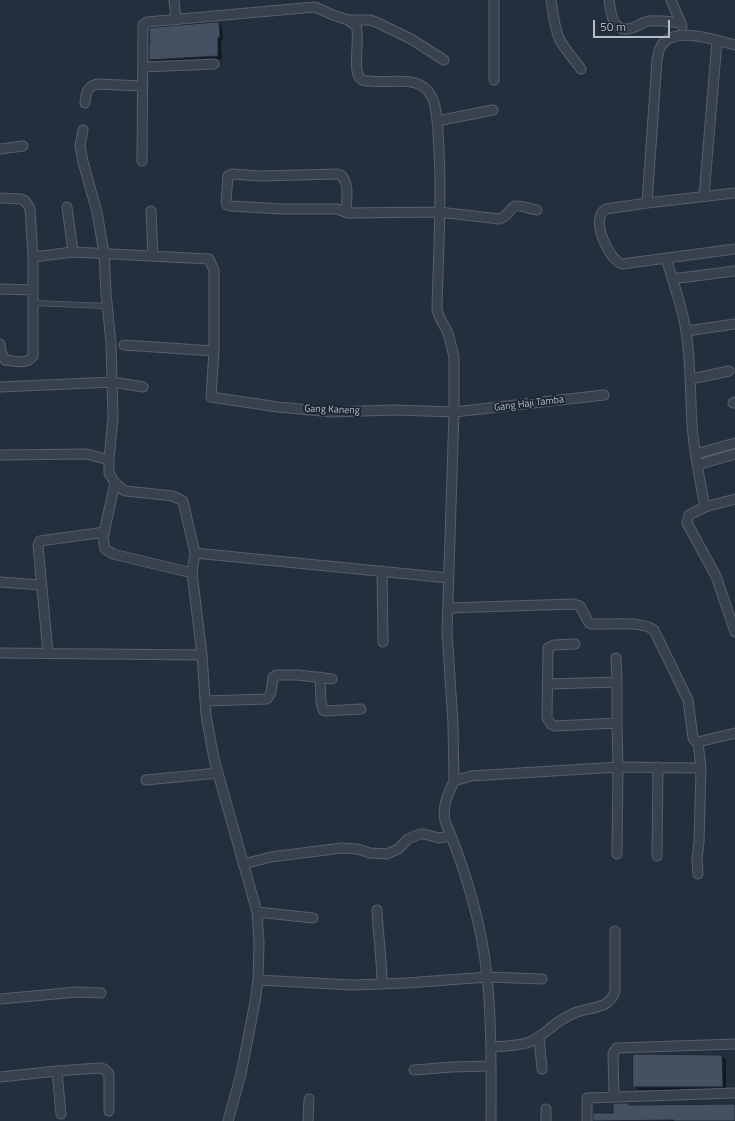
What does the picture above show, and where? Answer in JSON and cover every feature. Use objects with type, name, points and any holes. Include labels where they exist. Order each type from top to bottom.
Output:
[{"type":"street","points":[[174,0],[176,20]]},
{"type":"street","points":[[494,0],[494,80]]},
{"type":"street","points":[[551,0],[554,23],[558,37],[581,69]]},
{"type":"street","points":[[609,0],[612,17],[619,28],[626,29],[648,22],[680,23]]},
{"type":"street","points":[[671,0],[686,34]]},
{"type":"street","points":[[142,162],[144,24],[146,22],[176,20],[315,3],[333,15],[348,20],[370,20],[378,23],[421,45],[444,60]]},
{"type":"street","points":[[348,20],[356,26],[358,30],[357,69],[360,78],[363,80],[376,82],[410,82],[422,86],[428,91],[434,100],[437,120],[440,171],[437,310],[448,333],[454,358],[454,412],[447,632],[453,723],[454,781],[447,798],[444,813],[445,821],[472,898],[488,977],[491,1047],[491,1121]]},
{"type":"street","points":[[647,203],[658,53],[660,48],[665,42],[675,36],[686,34],[735,45]]},
{"type":"street","points":[[704,196],[717,40]]},
{"type":"street","points":[[143,67],[214,64]]},
{"type":"street","points":[[85,103],[86,91],[92,85],[143,86]]},
{"type":"street","points":[[437,120],[493,110]]},
{"type":"street","points":[[83,130],[80,146],[95,205],[104,253],[111,343],[113,417],[109,473],[115,483],[123,490],[173,496],[183,501],[195,553],[192,573],[202,655],[205,701],[214,759],[257,912],[259,943],[258,980],[255,1002],[241,1074],[228,1121]]},
{"type":"street","points":[[0,149],[23,146]]},
{"type":"street","points":[[346,212],[346,182],[342,176],[338,174],[260,176],[232,174],[228,176],[227,205],[282,209],[337,209],[346,212],[439,212],[499,219],[507,215],[514,206],[537,210]]},
{"type":"street","points":[[735,193],[647,203],[604,211],[600,223],[602,238],[618,263],[622,264],[735,249]]},
{"type":"street","points":[[0,198],[20,199],[28,204],[30,208],[33,256],[33,356],[31,360],[23,362],[5,360],[1,352],[0,344]]},
{"type":"street","points":[[67,208],[73,252]]},
{"type":"street","points":[[151,212],[152,256]]},
{"type":"street","points":[[33,256],[73,252],[209,259],[214,270],[214,352],[124,345]]},
{"type":"street","points":[[666,258],[686,330],[691,380],[692,426],[701,508]]},
{"type":"street","points":[[672,279],[735,271]]},
{"type":"street","points":[[0,289],[33,290]]},
{"type":"street","points":[[686,330],[735,324]]},
{"type":"street","name":"Gang Kaneng","points":[[214,352],[211,397],[278,407],[332,412],[394,410],[454,412]]},
{"type":"street","points":[[691,380],[729,371]]},
{"type":"street","points":[[0,387],[113,382],[143,387]]},
{"type":"street","name":"Gang Haji Tamba","points":[[454,412],[604,395]]},
{"type":"street","points":[[696,454],[735,443]]},
{"type":"street","points":[[0,455],[87,454],[109,460]]},
{"type":"street","points":[[697,465],[735,454]]},
{"type":"street","points":[[115,483],[103,537],[105,549],[113,554],[192,573]]},
{"type":"street","points":[[735,499],[701,508],[689,515],[686,523],[716,576],[735,632]]},
{"type":"street","points":[[48,653],[38,551],[40,541],[105,532]]},
{"type":"street","points":[[195,553],[382,570],[449,578]]},
{"type":"street","points":[[382,570],[383,642]]},
{"type":"street","points":[[0,582],[41,585]]},
{"type":"street","points":[[448,608],[573,604],[580,606],[589,624],[640,625],[650,627],[654,630],[688,700],[691,715],[692,738],[695,742],[735,733]]},
{"type":"street","points":[[576,644],[554,645],[548,648],[547,718],[551,724],[555,726],[617,723]]},
{"type":"street","points":[[0,653],[202,655]]},
{"type":"street","points":[[616,658],[618,767],[617,854]]},
{"type":"street","points":[[205,701],[267,699],[271,693],[273,677],[276,675],[332,679]]},
{"type":"street","points":[[320,678],[321,702],[323,710],[361,709]]},
{"type":"street","points":[[548,684],[617,682]]},
{"type":"street","points":[[698,742],[701,768],[699,842],[697,859],[698,874]]},
{"type":"street","points":[[454,781],[471,776],[618,767],[701,768]]},
{"type":"street","points":[[656,856],[658,767]]},
{"type":"street","points":[[146,780],[218,773]]},
{"type":"street","points":[[243,864],[271,857],[342,848],[358,849],[370,853],[387,854],[398,849],[408,839],[420,834],[438,838],[451,836]]},
{"type":"street","points":[[377,910],[378,941],[382,956],[382,984]]},
{"type":"street","points":[[257,912],[313,918]]},
{"type":"street","points":[[491,1047],[517,1045],[539,1038],[557,1023],[576,1012],[600,1006],[613,998],[615,992],[615,931]]},
{"type":"street","points":[[258,980],[353,985],[488,977],[542,979]]},
{"type":"street","points":[[0,999],[77,992],[101,993]]},
{"type":"street","points":[[539,1038],[542,1069]]},
{"type":"street","points":[[614,1096],[613,1053],[616,1048],[735,1044]]},
{"type":"street","points":[[414,1070],[452,1066],[491,1066]]},
{"type":"street","points":[[0,1077],[57,1071],[99,1068],[104,1069],[108,1073],[109,1112]]},
{"type":"street","points":[[57,1071],[61,1114]]},
{"type":"street","points":[[587,1121],[587,1098],[735,1093]]},
{"type":"street","points":[[308,1121],[309,1099]]},
{"type":"street","points":[[546,1108],[546,1121]]},
{"type":"lane","points":[[33,303],[107,306]]},
{"type":"building","points":[[219,22],[220,37],[218,37],[218,56],[149,60],[149,28]]},
{"type":"building","points":[[633,1054],[722,1055],[723,1087],[633,1087]]},
{"type":"building","points":[[613,1103],[629,1103],[629,1105],[735,1104],[735,1121],[593,1121],[593,1113],[613,1113]]}]
